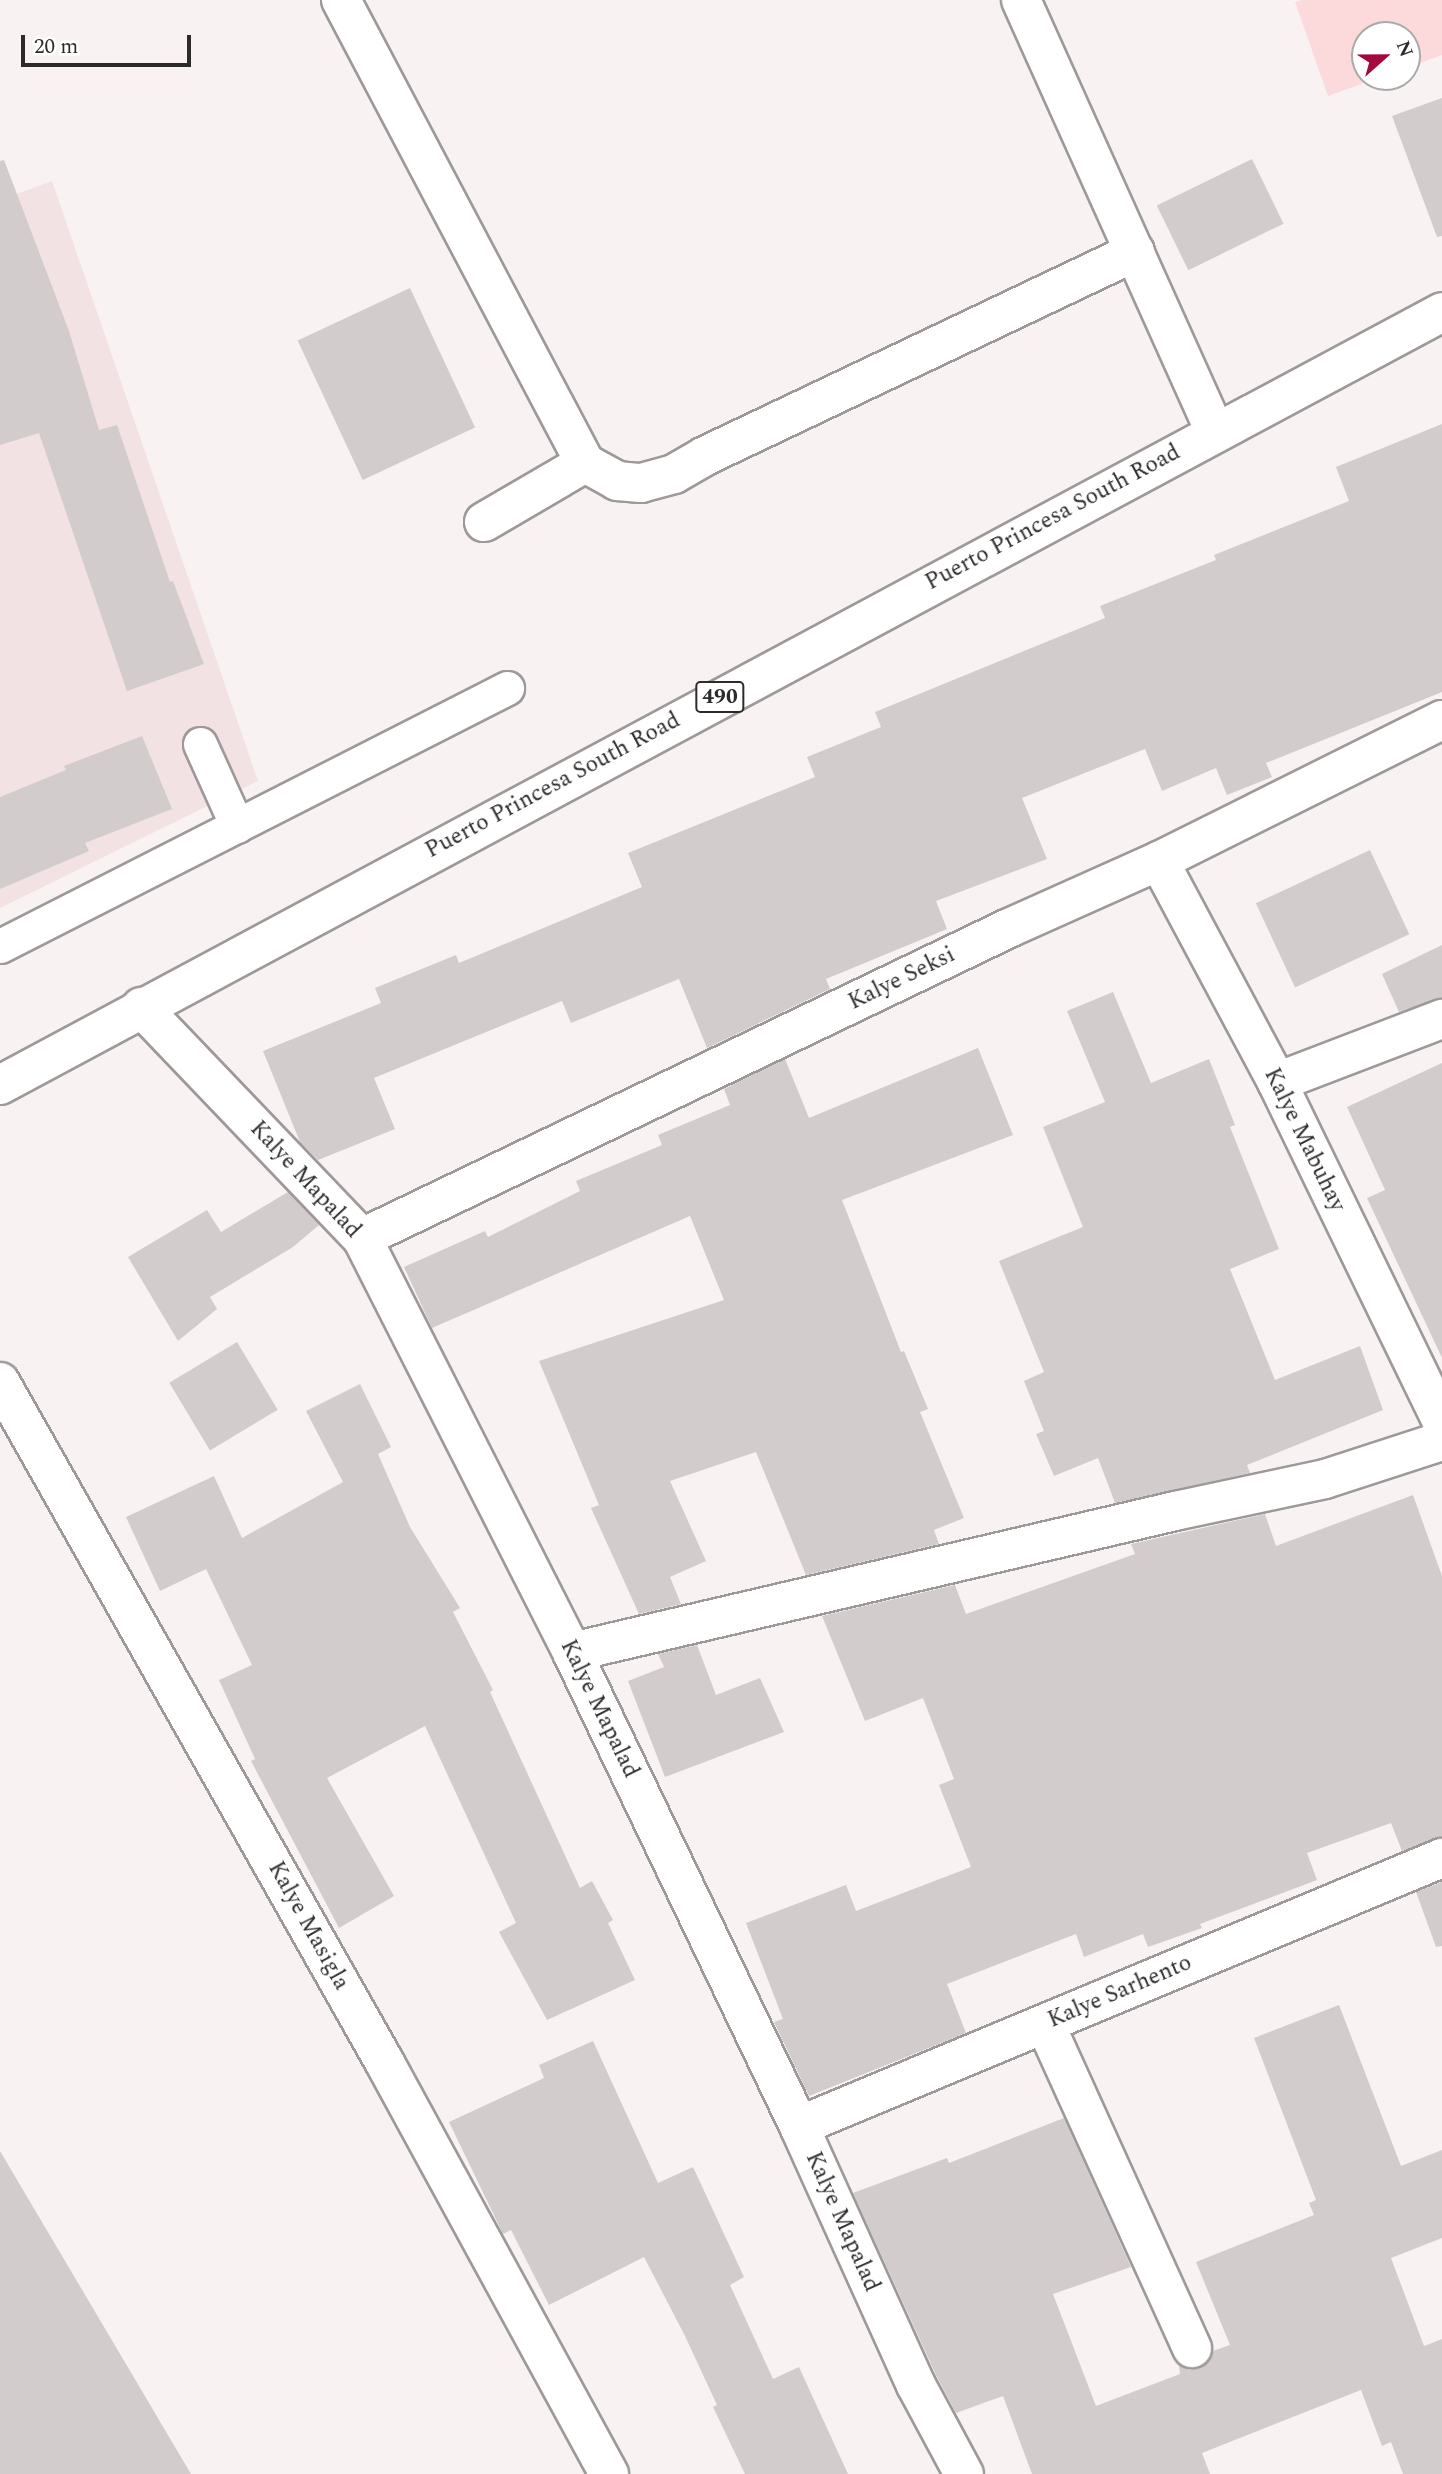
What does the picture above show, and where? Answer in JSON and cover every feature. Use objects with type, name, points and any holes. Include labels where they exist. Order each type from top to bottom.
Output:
[{"type":"street","points":[[341,0],[585,463],[617,481],[641,483],[674,474],[705,456],[1135,251]]},
{"type":"street","points":[[1021,0],[1215,432]]},
{"type":"street","name":"Puerto Princesa South Road","points":[[0,1085],[141,1007],[1442,312]]},
{"type":"street","points":[[484,522],[585,463]]},
{"type":"street","name":"Kalye Seksi","points":[[362,1238],[1009,928],[1158,861],[1442,720]]},
{"type":"street","name":"Kalye Mabuhay","points":[[1158,861],[1277,1082],[1442,1422]]},
{"type":"street","name":"Kalye Mapalad","points":[[141,1007],[362,1238],[572,1652],[799,2126],[916,2385],[964,2474]]},
{"type":"street","points":[[1277,1082],[1442,1019]]},
{"type":"street","name":"Kalye Masigla","points":[[0,1382],[385,2063],[609,2474]]},
{"type":"street","points":[[572,1652],[1175,1511],[1325,1479],[1442,1441]]},
{"type":"street","name":"Kalye Sarhento","points":[[799,2126],[1442,1858]]},
{"type":"street","points":[[1045,2024],[1192,2348]]},
{"type":"lane","points":[[0,946],[507,688]]},
{"type":"lane","points":[[200,744],[237,826]]},
{"type":"shaded area","points":[[1442,0],[1442,55],[1421,63],[1421,21],[1351,21],[1351,88],[1328,96],[1295,2]]},
{"type":"shaded area","points":[[52,181],[258,781],[0,908],[0,200]]},
{"type":"building","points":[[1442,98],[1442,236],[1437,237],[1392,116]]},
{"type":"building","points":[[1252,159],[1284,224],[1188,270],[1157,205]]},
{"type":"building","points":[[4,160],[69,331],[99,430],[117,425],[170,582],[173,581],[204,664],[127,691],[39,433],[0,445],[0,161]]},
{"type":"building","points":[[410,288],[475,428],[363,480],[298,340]]},
{"type":"building","points":[[1442,424],[1442,692],[1266,763],[1272,777],[1227,795],[1216,768],[1162,791],[1145,749],[1022,798],[1047,859],[936,901],[947,929],[826,979],[830,989],[707,1048],[679,979],[571,1023],[562,1001],[374,1078],[395,1129],[318,1160],[300,1142],[263,1051],[381,1003],[375,988],[456,955],[459,963],[642,887],[628,853],[815,777],[807,757],[881,727],[875,712],[1105,618],[1100,606],[1216,560],[1214,555],[1349,501],[1336,467]]},
{"type":"building","points":[[142,736],[172,809],[85,843],[89,851],[0,889],[0,797],[66,770],[64,766]]},
{"type":"building","points":[[1370,850],[1409,934],[1295,988],[1256,903]]},
{"type":"building","points":[[1442,945],[1442,998],[1399,1012],[1382,974]]},
{"type":"building","points":[[1113,992],[1151,1083],[1209,1059],[1235,1125],[1230,1127],[1279,1249],[1230,1269],[1275,1380],[1360,1346],[1383,1410],[1247,1465],[1250,1473],[1115,1503],[1098,1458],[1054,1476],[1036,1434],[1044,1431],[1024,1381],[1044,1372],[999,1261],[1083,1227],[1043,1127],[1105,1102],[1067,1011]]},
{"type":"building","points":[[978,1048],[1013,1135],[842,1200],[901,1352],[904,1351],[928,1409],[920,1412],[964,1518],[934,1530],[939,1544],[806,1575],[756,1452],[670,1481],[706,1561],[670,1577],[681,1604],[639,1614],[591,1508],[599,1505],[539,1361],[724,1300],[690,1216],[432,1328],[404,1267],[485,1231],[488,1237],[580,1191],[576,1181],[662,1145],[658,1135],[730,1105],[724,1089],[785,1059],[809,1118]]},
{"type":"building","points":[[1442,1063],[1442,1358],[1367,1198],[1385,1190],[1347,1107]]},
{"type":"building","points":[[288,1192],[319,1225],[293,1247],[210,1297],[217,1309],[178,1341],[128,1257],[207,1210],[221,1232]]},
{"type":"building","points":[[237,1342],[278,1410],[210,1450],[169,1383]]},
{"type":"building","points":[[360,1384],[391,1447],[378,1454],[410,1527],[460,1608],[453,1612],[493,1690],[490,1692],[580,1888],[592,1881],[613,1920],[608,1923],[635,1980],[547,2020],[499,1932],[516,1923],[425,1726],[327,1778],[394,1896],[339,1928],[251,1761],[255,1759],[219,1680],[252,1665],[206,1569],[160,1591],[126,1517],[214,1476],[242,1538],[343,1482],[306,1411]]},
{"type":"building","points":[[1413,1495],[1442,1576],[1442,1837],[1402,1851],[1391,1823],[1307,1853],[1317,1880],[1200,1924],[1202,1928],[1148,1947],[1143,1934],[1084,1957],[1076,1934],[947,1984],[966,2033],[809,2096],[774,2022],[783,2019],[746,1923],[846,1885],[856,1911],[971,1867],[939,1785],[954,1779],[923,1698],[865,1721],[822,1616],[955,1585],[966,1614],[1135,1554],[1131,1544],[1265,1514],[1276,1546]]},
{"type":"building","points":[[697,1645],[716,1695],[760,1678],[784,1732],[665,1777],[628,1681],[664,1667],[658,1654]]},
{"type":"building","points":[[1442,1882],[1442,1946],[1436,1947],[1416,1892]]},
{"type":"building","points":[[1339,2005],[1401,2166],[1442,2150],[1442,2238],[1391,2258],[1424,2346],[1442,2339],[1442,2474],[1403,2474],[1391,2442],[1382,2446],[1361,2390],[1202,2453],[1210,2474],[1032,2474],[1003,2396],[956,2413],[853,2193],[947,2158],[949,2163],[1064,2118],[1131,2267],[1053,2294],[1096,2406],[1180,2374],[1179,2365],[1189,2370],[1200,2368],[1209,2361],[1213,2351],[1230,2345],[1196,2262],[1314,2215],[1309,2203],[1316,2200],[1254,2038]]},
{"type":"building","points":[[593,2041],[658,2183],[693,2167],[744,2277],[730,2285],[773,2379],[799,2367],[848,2474],[745,2474],[713,2407],[717,2405],[685,2336],[644,2257],[549,2305],[511,2230],[503,2234],[449,2122],[544,2078],[539,2065]]},
{"type":"building","points":[[0,2151],[191,2474],[0,2474]]}]
